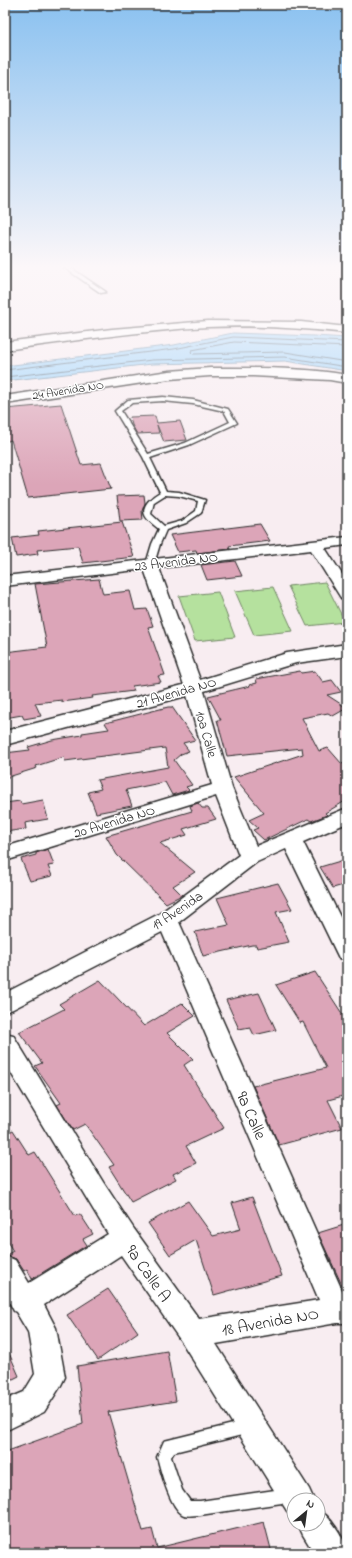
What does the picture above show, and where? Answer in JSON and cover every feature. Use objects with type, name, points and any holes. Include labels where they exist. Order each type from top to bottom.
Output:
[{"type":"street","points":[[5,346],[61,339]]},
{"type":"street","name":"24 Avenida NO","points":[[5,400],[169,375],[210,372],[253,372],[330,376],[347,379]]},
{"type":"street","name":"23 Avenida NO","points":[[5,580],[347,541]]},
{"type":"street","points":[[315,544],[347,595]]},
{"type":"street","name":"10a Calle","points":[[150,564],[194,688],[222,788],[250,857]]},
{"type":"street","name":"21 Avenida NO","points":[[5,738],[194,688],[294,658],[347,650]]},
{"type":"street","name":"20 Avenida NO","points":[[5,854],[222,788]]},
{"type":"street","name":"19 Avenida","points":[[5,1003],[167,920],[250,857],[347,815]]},
{"type":"street","points":[[292,840],[347,952]]},
{"type":"street","name":"9a Calle","points":[[167,920],[342,1310]]},
{"type":"street","name":"9a Calle A","points":[[5,1042],[94,1190],[125,1238],[193,1334],[293,1492]]},
{"type":"street","points":[[24,1302],[125,1238]]},
{"type":"street","points":[[5,1269],[24,1302],[42,1328],[50,1377],[34,1402],[5,1416]]},
{"type":"street","name":"18 Avenida NO","points":[[193,1334],[342,1310]]},
{"type":"street","points":[[319,1532],[333,1553]]},
{"type":"lane","points":[[146,457],[187,444],[234,423],[226,410],[193,402],[163,399],[130,401],[118,411],[146,457],[164,493]]},
{"type":"lane","points":[[150,564],[156,544],[163,529],[184,522],[199,512],[202,500],[179,494],[164,493],[152,500],[148,507],[148,514],[163,529]]},
{"type":"lane","points":[[252,1427],[169,1446],[164,1457],[176,1494],[186,1508],[200,1508],[286,1498]]},
{"type":"green space","points":[[325,582],[345,622],[307,626],[288,586]]},
{"type":"green space","points":[[273,587],[293,631],[254,635],[235,591]]},
{"type":"green space","points":[[218,592],[235,637],[195,641],[179,596]]},
{"type":"water","points":[[205,339],[347,339],[347,371],[285,361],[152,364],[5,381],[5,366],[174,345]]},
{"type":"building","points":[[61,404],[81,465],[101,463],[111,489],[28,498],[11,440],[5,442],[5,409]]},
{"type":"building","points":[[155,416],[157,423],[180,421],[187,440],[164,442],[157,425],[159,433],[137,434],[130,417]]},
{"type":"building","points":[[144,495],[145,503],[142,511],[143,520],[120,521],[117,496]]},
{"type":"building","points":[[122,522],[134,557],[83,563],[78,546],[37,550],[38,554],[16,557],[12,538],[39,535],[38,531]]},
{"type":"building","points":[[260,524],[270,541],[229,546],[230,549],[197,553],[196,550],[178,552],[170,535]]},
{"type":"building","points":[[235,561],[242,576],[207,580],[201,565]]},
{"type":"building","points":[[99,579],[103,594],[130,591],[135,610],[147,609],[153,626],[148,627],[165,675],[158,676],[161,682],[132,686],[134,691],[92,696],[93,698],[62,702],[62,700],[35,703],[41,716],[24,719],[22,715],[5,718],[5,652],[47,647],[35,584]]},
{"type":"building","points":[[300,671],[301,673],[315,671],[323,682],[332,680],[341,692],[327,695],[347,708],[333,716],[328,713],[302,718],[319,751],[328,748],[342,764],[347,761],[347,800],[325,813],[327,815],[311,821],[308,819],[264,840],[253,830],[258,828],[249,820],[264,813],[234,777],[303,754],[302,748],[227,756],[217,720],[221,720],[208,696],[250,686],[249,685],[257,683],[256,679]]},
{"type":"building","points":[[172,707],[195,740],[183,743],[189,751],[181,754],[174,760],[192,785],[186,787],[189,790],[172,795],[165,782],[126,790],[132,806],[96,813],[88,792],[101,789],[97,780],[168,767],[165,748],[65,761],[64,757],[36,766],[37,768],[5,778],[5,753],[30,750],[28,747],[52,740],[109,729],[105,723]]},
{"type":"building","points":[[43,800],[48,819],[25,823],[26,829],[5,832],[5,803],[20,801],[21,804]]},
{"type":"building","points":[[198,803],[202,808],[208,808],[216,819],[183,829],[187,835],[160,843],[195,872],[173,886],[182,895],[166,903],[117,855],[106,836],[192,811],[190,806]]},
{"type":"building","points":[[48,849],[54,865],[48,866],[52,876],[30,881],[21,859],[36,855],[36,853]]},
{"type":"building","points":[[347,859],[347,884],[333,888],[320,867]]},
{"type":"building","points":[[278,883],[292,909],[276,912],[289,942],[257,948],[256,945],[252,945],[203,956],[195,932],[229,925],[217,898]]},
{"type":"building","points":[[315,972],[343,1015],[347,1014],[347,1095],[328,1100],[342,1128],[279,1145],[253,1086],[326,1068],[303,1022],[300,1023],[276,985]]},
{"type":"building","points":[[100,980],[144,1026],[182,1003],[195,1016],[167,1033],[193,1059],[184,1065],[224,1128],[186,1146],[196,1163],[173,1174],[176,1179],[131,1202],[109,1167],[114,1165],[85,1124],[73,1130],[70,1126],[57,1105],[61,1103],[35,1066],[42,1063],[19,1032],[64,1009],[59,1004]]},
{"type":"building","points":[[259,993],[276,1030],[254,1035],[250,1027],[239,1029],[226,1000]]},
{"type":"building","points":[[13,1130],[29,1155],[35,1152],[75,1216],[80,1214],[93,1234],[83,1239],[87,1245],[32,1279],[27,1269],[24,1271],[16,1259],[8,1256],[8,1254],[13,1251],[5,1238],[5,1134]]},
{"type":"building","points":[[252,1197],[282,1276],[214,1295],[196,1240],[170,1255],[148,1223],[188,1201],[213,1236],[241,1229],[232,1203]]},
{"type":"building","points":[[347,1224],[347,1296],[318,1233]]},
{"type":"building","points":[[108,1289],[138,1332],[98,1360],[67,1315]]},
{"type":"building","points":[[5,1344],[19,1376],[5,1383]]},
{"type":"building","points":[[167,1351],[176,1401],[108,1412],[143,1531],[152,1529],[157,1548],[264,1522],[272,1553],[5,1553],[5,1452],[83,1424],[77,1366]]}]
